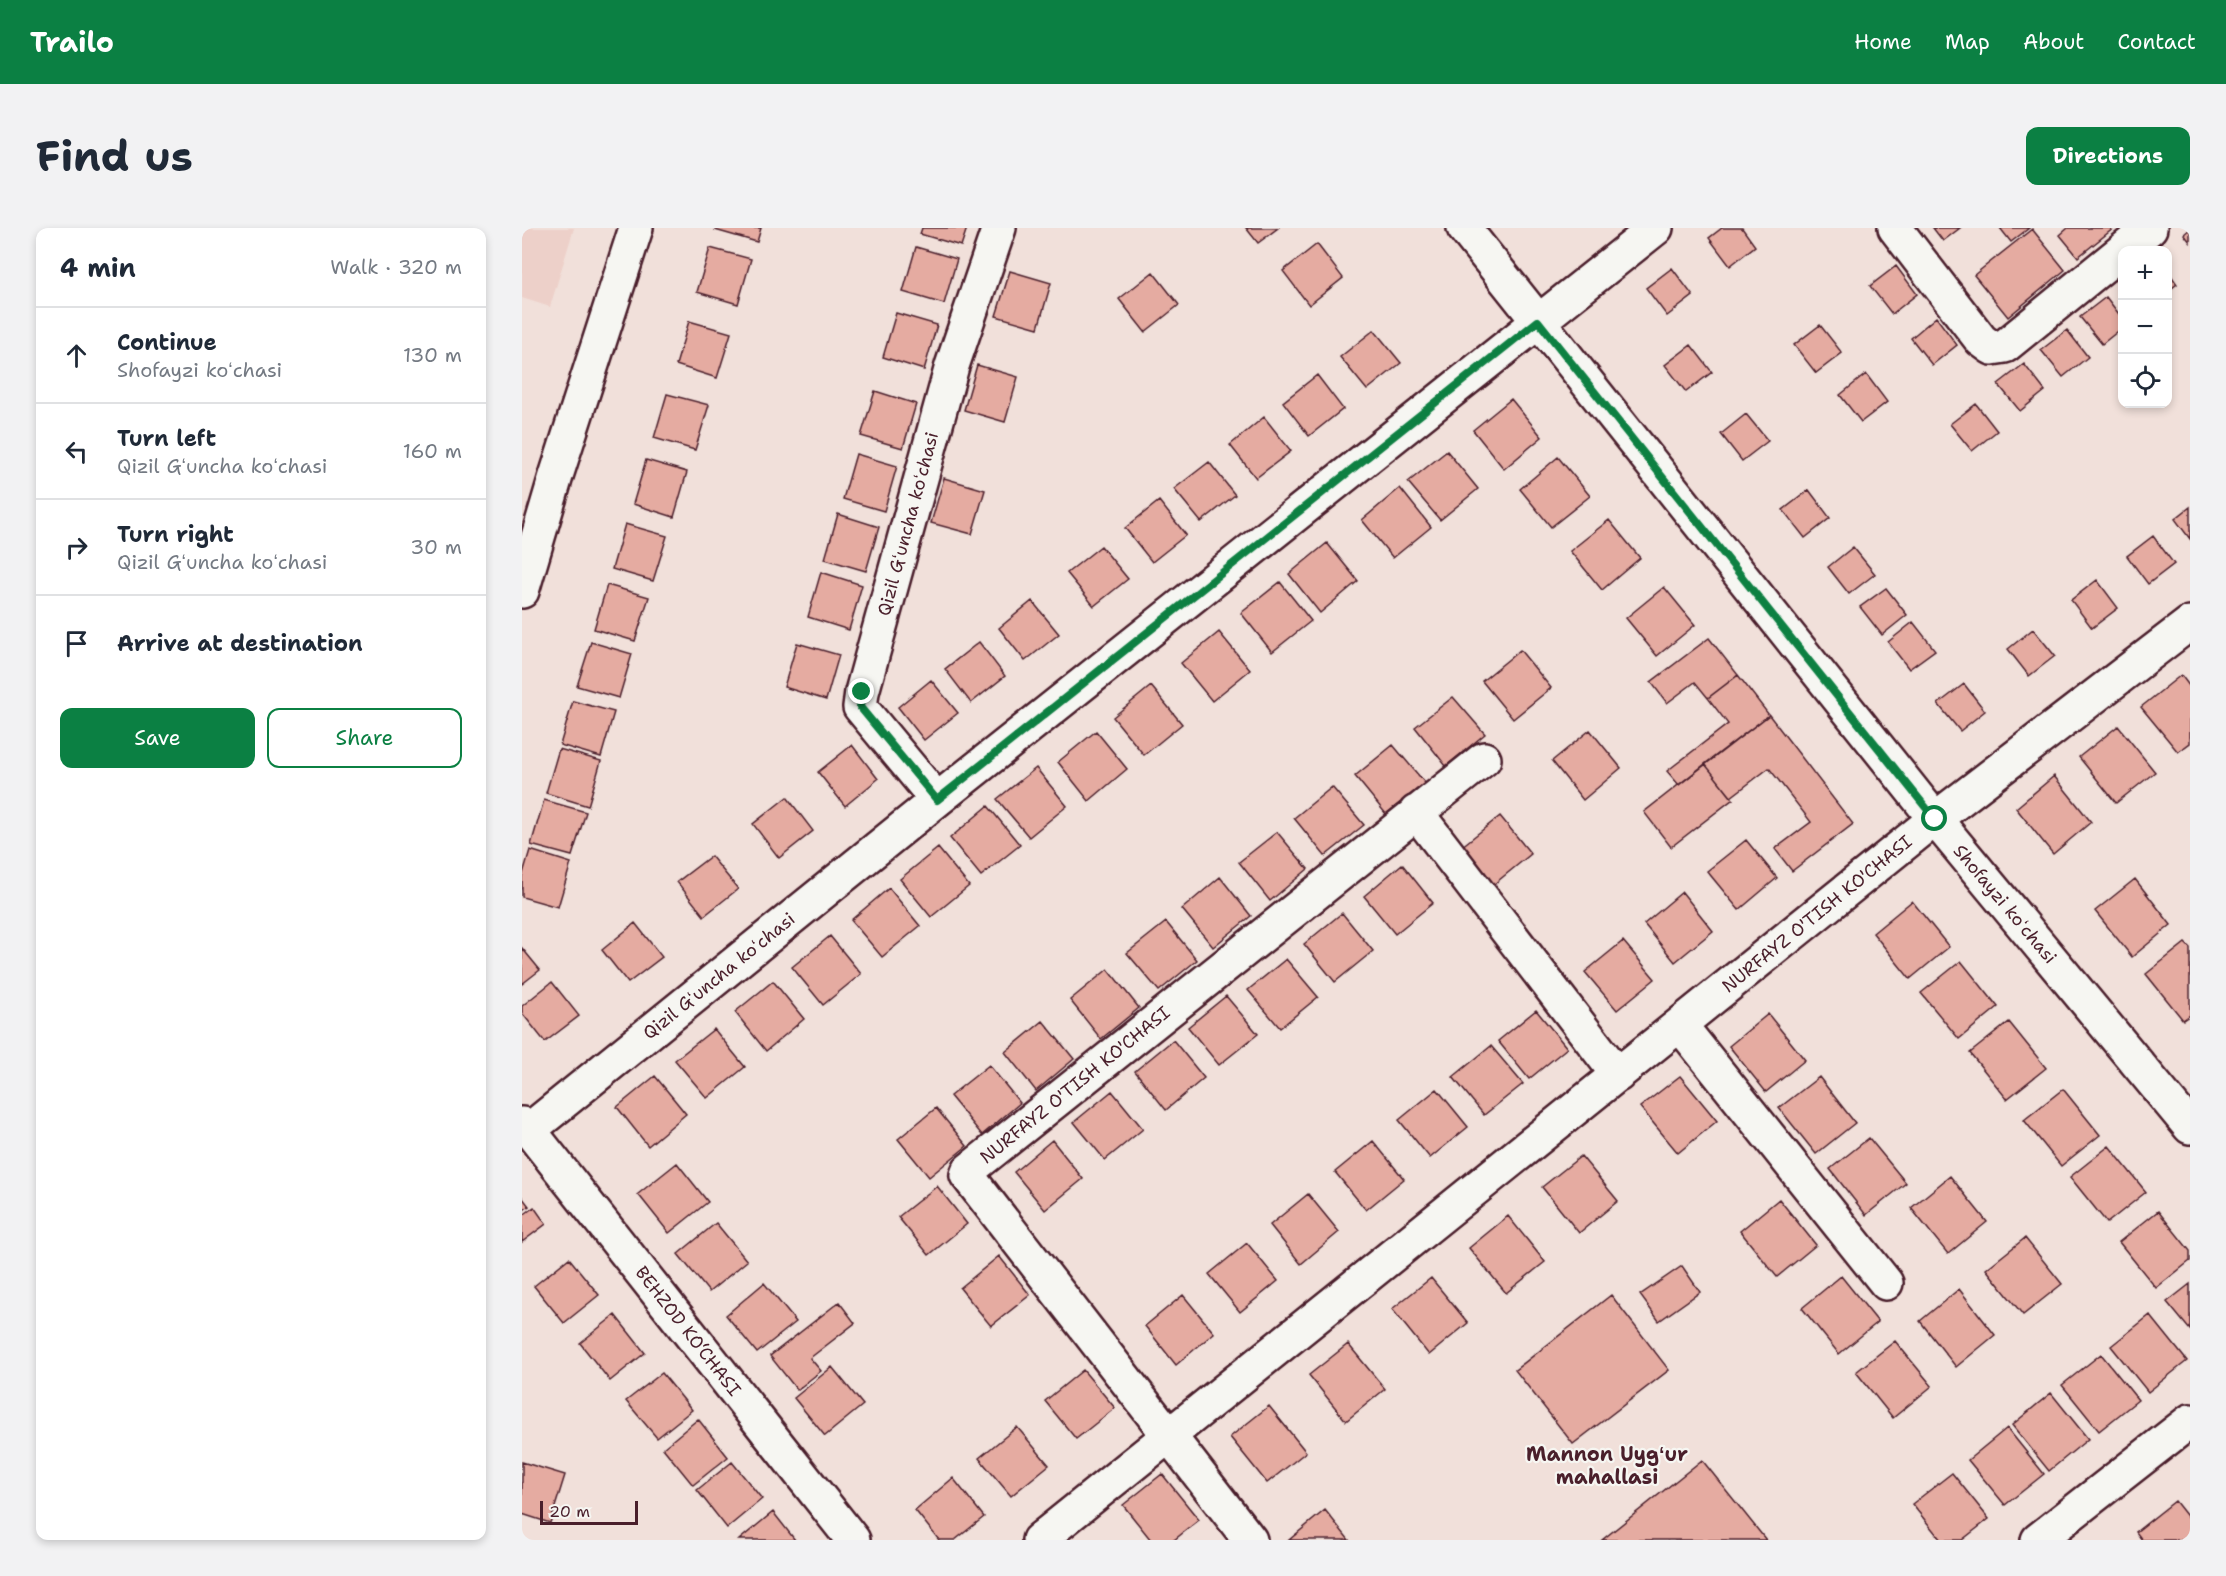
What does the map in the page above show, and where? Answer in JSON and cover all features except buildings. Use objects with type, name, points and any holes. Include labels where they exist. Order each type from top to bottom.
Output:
[{"type":"street","points":[[522,591],[636,228]]},
{"type":"street","name":"Qizil Gʻuncha koʻchasi","points":[[937,800],[860,707],[862,692],[952,366],[999,228]]},
{"type":"street","name":"Shofayzi koʻchasi","points":[[1464,228],[1935,819],[2190,1127]]},
{"type":"street","name":"Qizil Gʻuncha koʻchasi","points":[[526,1127],[1656,228]]},
{"type":"street","points":[[1895,228],[1981,340],[1992,348],[2005,346],[2150,228]]},
{"type":"street","name":"NURFAYZ O'TISH KO'CHASI","points":[[1039,1540],[1935,819],[2188,627]]},
{"type":"street","name":"NURFAYZ O'TISH KO'CHASI","points":[[1251,1540],[967,1175],[969,1170],[1484,759]]},
{"type":"street","points":[[1416,812],[1618,1075]]},
{"type":"street","points":[[1680,1025],[1886,1283]]},
{"type":"street","name":"BEHZOD KO‘CHASI","points":[[526,1127],[853,1540]]},
{"type":"street","points":[[2038,1540],[2190,1421]]},
{"type":"shaded area","points":[[522,228],[574,228],[550,307],[522,298]]},
{"type":"district","name":"Mannon Uygʻur mahallasi","points":[[1607,1466]]},
{"type":"route","points":[[862,692],[860,707],[937,800],[1538,321],[1935,819]]}]
